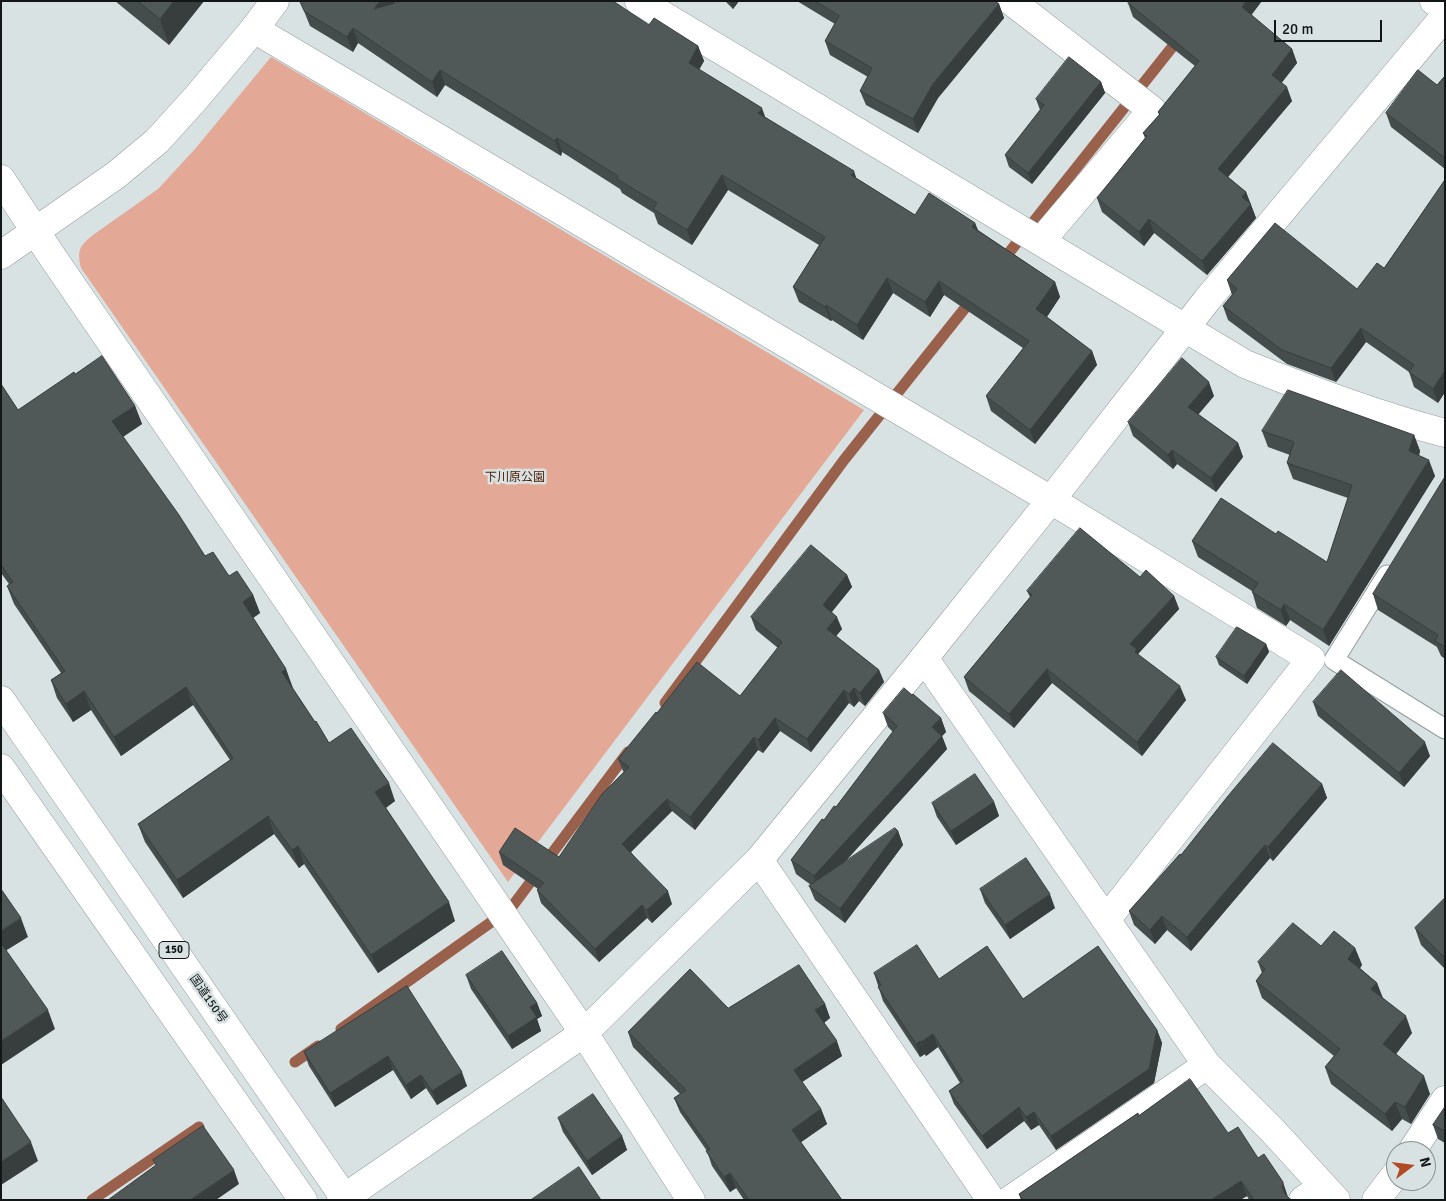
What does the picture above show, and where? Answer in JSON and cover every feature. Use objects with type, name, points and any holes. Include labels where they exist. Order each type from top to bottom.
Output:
[{"type":"main road","points":[[1,255],[116,175],[157,141],[254,29],[274,1]]},
{"type":"main road","points":[[639,1],[1041,241],[1185,330],[1245,364],[1334,399],[1397,421],[1445,433]]},
{"type":"main road","points":[[1011,1],[1152,110],[1041,241]]},
{"type":"main road","points":[[1434,1],[1445,10]]},
{"type":"main road","points":[[344,1199],[584,1034],[759,860],[1051,500],[1208,300],[1445,16]]},
{"type":"main road","points":[[254,29],[1051,500],[1311,660],[1106,920]]},
{"type":"main road","points":[[1,179],[584,1034],[691,1200]]},
{"type":"main road","points":[[924,658],[1206,1065],[1272,1130],[1321,1195]]},
{"type":"main road","name":"国道150号","points":[[1,700],[344,1199]]},
{"type":"main road","points":[[1,768],[303,1200]]},
{"type":"main road","points":[[759,860],[991,1200]]},
{"type":"main road","points":[[1010,1200],[1206,1065]]},
{"type":"main road","points":[[1418,1141],[1445,1100]]},
{"type":"main road","points":[[1376,1200],[1386,1187]]},
{"type":"lane","points":[[1395,562],[1334,660],[1445,729]]},
{"type":"green space","name":"下川原公園","points":[[271,57],[864,410],[508,882],[81,268],[79,253],[85,242],[158,189],[195,149]]},
{"type":"building","points":[[138,1],[174,1],[160,19]]},
{"type":"building","points":[[300,1],[380,1],[374,9],[402,1],[613,1],[649,25],[654,18],[698,46],[689,63],[762,108],[758,113],[854,171],[851,175],[915,215],[929,193],[975,223],[972,227],[1055,282],[1036,309],[1092,351],[1030,430],[986,396],[1029,341],[939,281],[925,302],[887,278],[857,325],[793,287],[825,237],[722,175],[687,230],[653,209],[657,203],[617,179],[618,176],[557,138],[555,141],[440,70],[432,82],[353,28],[347,37],[305,12]]},
{"type":"building","points":[[815,1],[995,1],[999,4],[933,84],[913,119],[860,91],[872,68],[825,41],[839,16]]},
{"type":"building","points":[[1130,1],[1246,1],[1242,7],[1292,49],[1272,75],[1287,87],[1218,169],[1246,192],[1242,197],[1251,204],[1202,261],[1149,219],[1139,232],[1097,198],[1147,136],[1143,133],[1160,114],[1158,112],[1199,61],[1128,3]]},
{"type":"building","points":[[1069,57],[1101,82],[1028,173],[1005,155],[1044,105],[1036,99]]},
{"type":"building","points":[[1418,70],[1437,85],[1445,76],[1445,158],[1386,113]]},
{"type":"building","points":[[1445,180],[1445,371],[1433,389],[1409,372],[1414,365],[1361,328],[1331,368],[1282,350],[1223,306],[1237,289],[1227,280],[1275,223],[1357,289],[1377,263],[1384,268]]},
{"type":"building","points":[[102,356],[135,406],[112,421],[179,515],[205,556],[213,552],[229,576],[237,571],[253,595],[243,602],[286,669],[282,672],[329,743],[351,728],[389,783],[375,792],[449,902],[371,955],[298,846],[292,850],[268,816],[177,880],[138,824],[233,758],[186,687],[114,737],[84,691],[66,704],[51,680],[65,671],[7,586],[13,582],[1,565],[1,384],[18,410],[74,372],[75,374]]},
{"type":"building","points":[[1182,358],[1209,382],[1188,407],[1238,443],[1211,478],[1172,450],[1168,455],[1128,422]]},
{"type":"building","points":[[1288,390],[1414,435],[1409,451],[1429,460],[1323,630],[1284,604],[1281,610],[1252,592],[1258,583],[1192,541],[1221,498],[1276,534],[1278,531],[1327,562],[1352,485],[1287,463],[1294,442],[1262,431]]},
{"type":"building","points":[[1445,477],[1445,647],[1435,641],[1438,635],[1373,594]]},
{"type":"building","points":[[1080,528],[1140,577],[1146,570],[1174,596],[1130,644],[1137,649],[1135,652],[1180,686],[1137,742],[1047,669],[1009,714],[964,677],[1032,595],[1027,591]]},
{"type":"building","points":[[811,545],[847,575],[823,605],[837,617],[827,629],[879,670],[860,693],[854,688],[849,694],[844,690],[807,739],[775,718],[758,740],[754,737],[690,817],[667,799],[622,844],[668,891],[647,910],[642,905],[595,949],[537,890],[544,883],[499,852],[515,828],[559,857],[602,794],[629,767],[618,759],[697,662],[740,696],[782,642],[751,617]]},
{"type":"building","points":[[1237,627],[1266,644],[1244,676],[1216,657]]},
{"type":"building","points":[[1341,670],[1425,742],[1399,773],[1313,702]]},
{"type":"building","points":[[904,688],[941,718],[932,727],[942,736],[814,876],[791,860],[822,819],[824,820],[834,806],[836,807],[897,726],[883,713]]},
{"type":"building","points":[[1273,743],[1322,784],[1268,847],[1265,845],[1187,937],[1162,916],[1150,930],[1129,911],[1181,855]]},
{"type":"building","points":[[975,774],[994,802],[951,831],[932,803]]},
{"type":"building","points":[[895,828],[898,831],[840,909],[809,886]]},
{"type":"building","points":[[1026,858],[1050,894],[1005,925],[980,889]]},
{"type":"building","points":[[1,889],[21,918],[1,931]]},
{"type":"building","points":[[1445,898],[1445,958],[1415,928]]},
{"type":"building","points":[[1293,923],[1321,946],[1334,931],[1355,948],[1348,959],[1377,983],[1371,989],[1406,1016],[1383,1044],[1424,1076],[1405,1107],[1395,1102],[1385,1114],[1325,1067],[1340,1049],[1256,981],[1265,969],[1258,962]]},
{"type":"building","points":[[1,943],[48,1010],[1,1041]]},
{"type":"building","points":[[917,945],[939,979],[987,946],[1023,999],[1098,946],[1157,1030],[1149,1069],[1051,1136],[1034,1112],[1026,1117],[1019,1107],[982,1136],[949,1091],[963,1081],[933,1034],[916,1044],[878,987],[881,985],[874,973]]},
{"type":"building","points":[[502,951],[537,1003],[530,1007],[537,1017],[508,1036],[466,975]]},
{"type":"building","points":[[799,965],[825,1004],[815,1010],[837,1041],[794,1070],[821,1109],[792,1130],[842,1200],[749,1200],[730,1173],[724,1177],[706,1151],[710,1149],[674,1098],[686,1090],[628,1032],[690,969],[728,1008]]},
{"type":"building","points":[[407,986],[462,1072],[432,1091],[421,1075],[406,1085],[388,1056],[330,1093],[304,1052]]},
{"type":"building","points":[[1190,1079],[1228,1133],[1238,1127],[1258,1158],[1264,1154],[1283,1182],[1282,1187],[1285,1194],[1293,1200],[1254,1200],[1241,1181],[1211,1200],[1023,1200],[1019,1194],[1138,1113],[1138,1116]]},
{"type":"building","points":[[593,1094],[622,1136],[587,1161],[558,1118]]},
{"type":"building","points":[[1,1097],[31,1142],[1,1162]]},
{"type":"building","points":[[1445,1107],[1445,1131],[1433,1125]]},
{"type":"building","points":[[203,1126],[234,1170],[190,1200],[108,1200],[156,1165],[153,1160]]},
{"type":"building","points":[[579,1167],[601,1200],[531,1200]]},
{"type":"waterway","points":[[1000,264],[1181,36]]},
{"type":"waterway","points":[[665,703],[844,460],[973,298]]},
{"type":"waterway","points":[[341,1029],[511,908],[628,752]]},
{"type":"waterway","points":[[295,1062],[318,1046]]},
{"type":"waterway","points":[[92,1200],[199,1127]]}]
